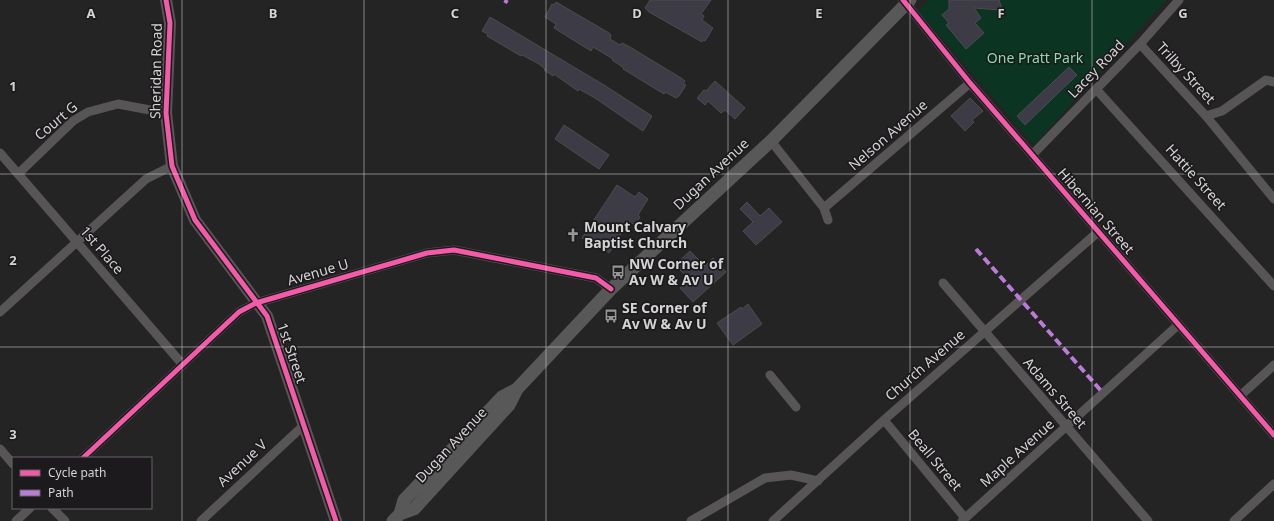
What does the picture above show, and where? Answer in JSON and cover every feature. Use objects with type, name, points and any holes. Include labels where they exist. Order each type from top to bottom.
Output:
[{"type":"main road","name":"Dugan Avenue","points":[[396,517],[404,500],[502,398],[517,389],[611,289],[770,141],[906,1]]},
{"type":"street","name":"Sheridan Road","points":[[166,0],[170,22],[166,113],[172,166]]},
{"type":"street","name":"Lacey Road","points":[[1032,155],[1140,44],[1179,0]]},
{"type":"street","name":"Hibernian Street","points":[[906,1],[970,83],[1274,435]]},
{"type":"street","name":"Trilby Street","points":[[1140,44],[1206,116],[1222,111],[1266,80],[1274,82]]},
{"type":"street","name":"Nelson Avenue","points":[[824,208],[970,83]]},
{"type":"street","name":"Hattie Street","points":[[1096,89],[1274,286]]},
{"type":"street","name":"Court G","points":[[18,174],[73,121],[88,112],[118,104],[166,113]]},
{"type":"street","points":[[1206,116],[1274,199]]},
{"type":"street","points":[[770,141],[824,208],[828,220]]},
{"type":"street","name":"1st Place","points":[[0,153],[183,365]]},
{"type":"street","points":[[0,312],[146,179],[172,166]]},
{"type":"street","name":"1st Street","points":[[172,166],[195,220],[267,316],[336,521]]},
{"type":"street","name":"Church Avenue","points":[[773,521],[884,420],[1098,232]]},
{"type":"street","name":"Avenue U","points":[[84,457],[239,312],[256,303],[427,253],[454,250],[596,278],[611,289]]},
{"type":"street","name":"Adams Street","points":[[943,283],[1148,521]]},
{"type":"street","name":"Maple Avenue","points":[[964,520],[1178,325]]},
{"type":"street","points":[[1240,396],[1274,365]]},
{"type":"street","points":[[770,375],[796,407]]},
{"type":"street","name":"Beall Street","points":[[884,420],[964,520]]},
{"type":"street","name":"Avenue V","points":[[200,521],[303,426]]},
{"type":"street","points":[[0,449],[12,463]]},
{"type":"street","points":[[691,521],[765,478],[791,475],[818,481]]},
{"type":"street","points":[[1234,521],[1274,484]]},
{"type":"street","points":[[16,521],[29,509]]},
{"type":"street","points":[[53,509],[65,521]]},
{"type":"green space","name":"One Pratt Park","points":[[929,0],[1166,0],[1034,145],[918,11]]},
{"type":"building","points":[[650,0],[711,0],[701,14],[704,16],[702,20],[713,28],[705,41],[703,40],[702,42],[649,12],[645,8]]},
{"type":"building","points":[[949,0],[999,0],[1001,10],[974,8],[981,18],[975,23],[984,33],[966,49],[946,25],[949,23],[942,15],[949,9]]},
{"type":"building","points":[[556,2],[609,33],[611,35],[610,39],[620,45],[622,43],[630,47],[685,81],[683,84],[686,85],[679,96],[676,98],[665,92],[664,94],[623,69],[624,68],[612,60],[613,59],[593,47],[591,51],[554,28],[556,24],[545,17],[552,4],[554,5]]},
{"type":"building","points":[[490,17],[604,85],[652,116],[643,131],[595,98],[579,89],[578,91],[554,74],[553,76],[544,70],[545,69],[539,64],[522,55],[521,56],[487,36],[488,34],[482,31]]},
{"type":"building","points":[[1069,67],[1077,75],[1025,125],[1017,116]]},
{"type":"building","points":[[715,81],[745,108],[735,119],[725,110],[721,113],[708,101],[705,105],[697,98]]},
{"type":"building","points":[[970,98],[983,111],[972,120],[974,122],[965,131],[951,116]]},
{"type":"building","points":[[564,125],[609,155],[599,169],[555,139]]},
{"type":"building","points":[[617,185],[635,197],[639,192],[648,199],[638,215],[640,217],[635,225],[629,221],[609,253],[600,247],[598,249],[582,238]]},
{"type":"building","points":[[747,202],[760,216],[769,208],[782,222],[756,245],[743,231],[753,222],[740,209]]},
{"type":"building","points":[[690,251],[705,266],[713,258],[726,272],[693,302],[680,288],[690,280],[675,265]]},
{"type":"building","points":[[748,304],[762,324],[733,345],[717,323]]},
{"type":"marked path","points":[[976,249],[1103,393]]},
{"type":"cycle path","points":[[166,0],[170,23],[166,113],[172,166],[195,220],[267,316],[336,521]]},
{"type":"cycle path","points":[[903,0],[970,83],[1274,435]]},
{"type":"cycle path","points":[[84,457],[239,312],[256,303],[427,253],[454,250],[596,278],[611,289]]},
{"type":"place","name":"Mount Calvary Baptist Church","points":[[573,235]]},
{"type":"place","name":"NW Corner of Av W & Av U","points":[[618,272]]},
{"type":"place","name":"SE Corner of Av W & Av U","points":[[611,316]]}]
